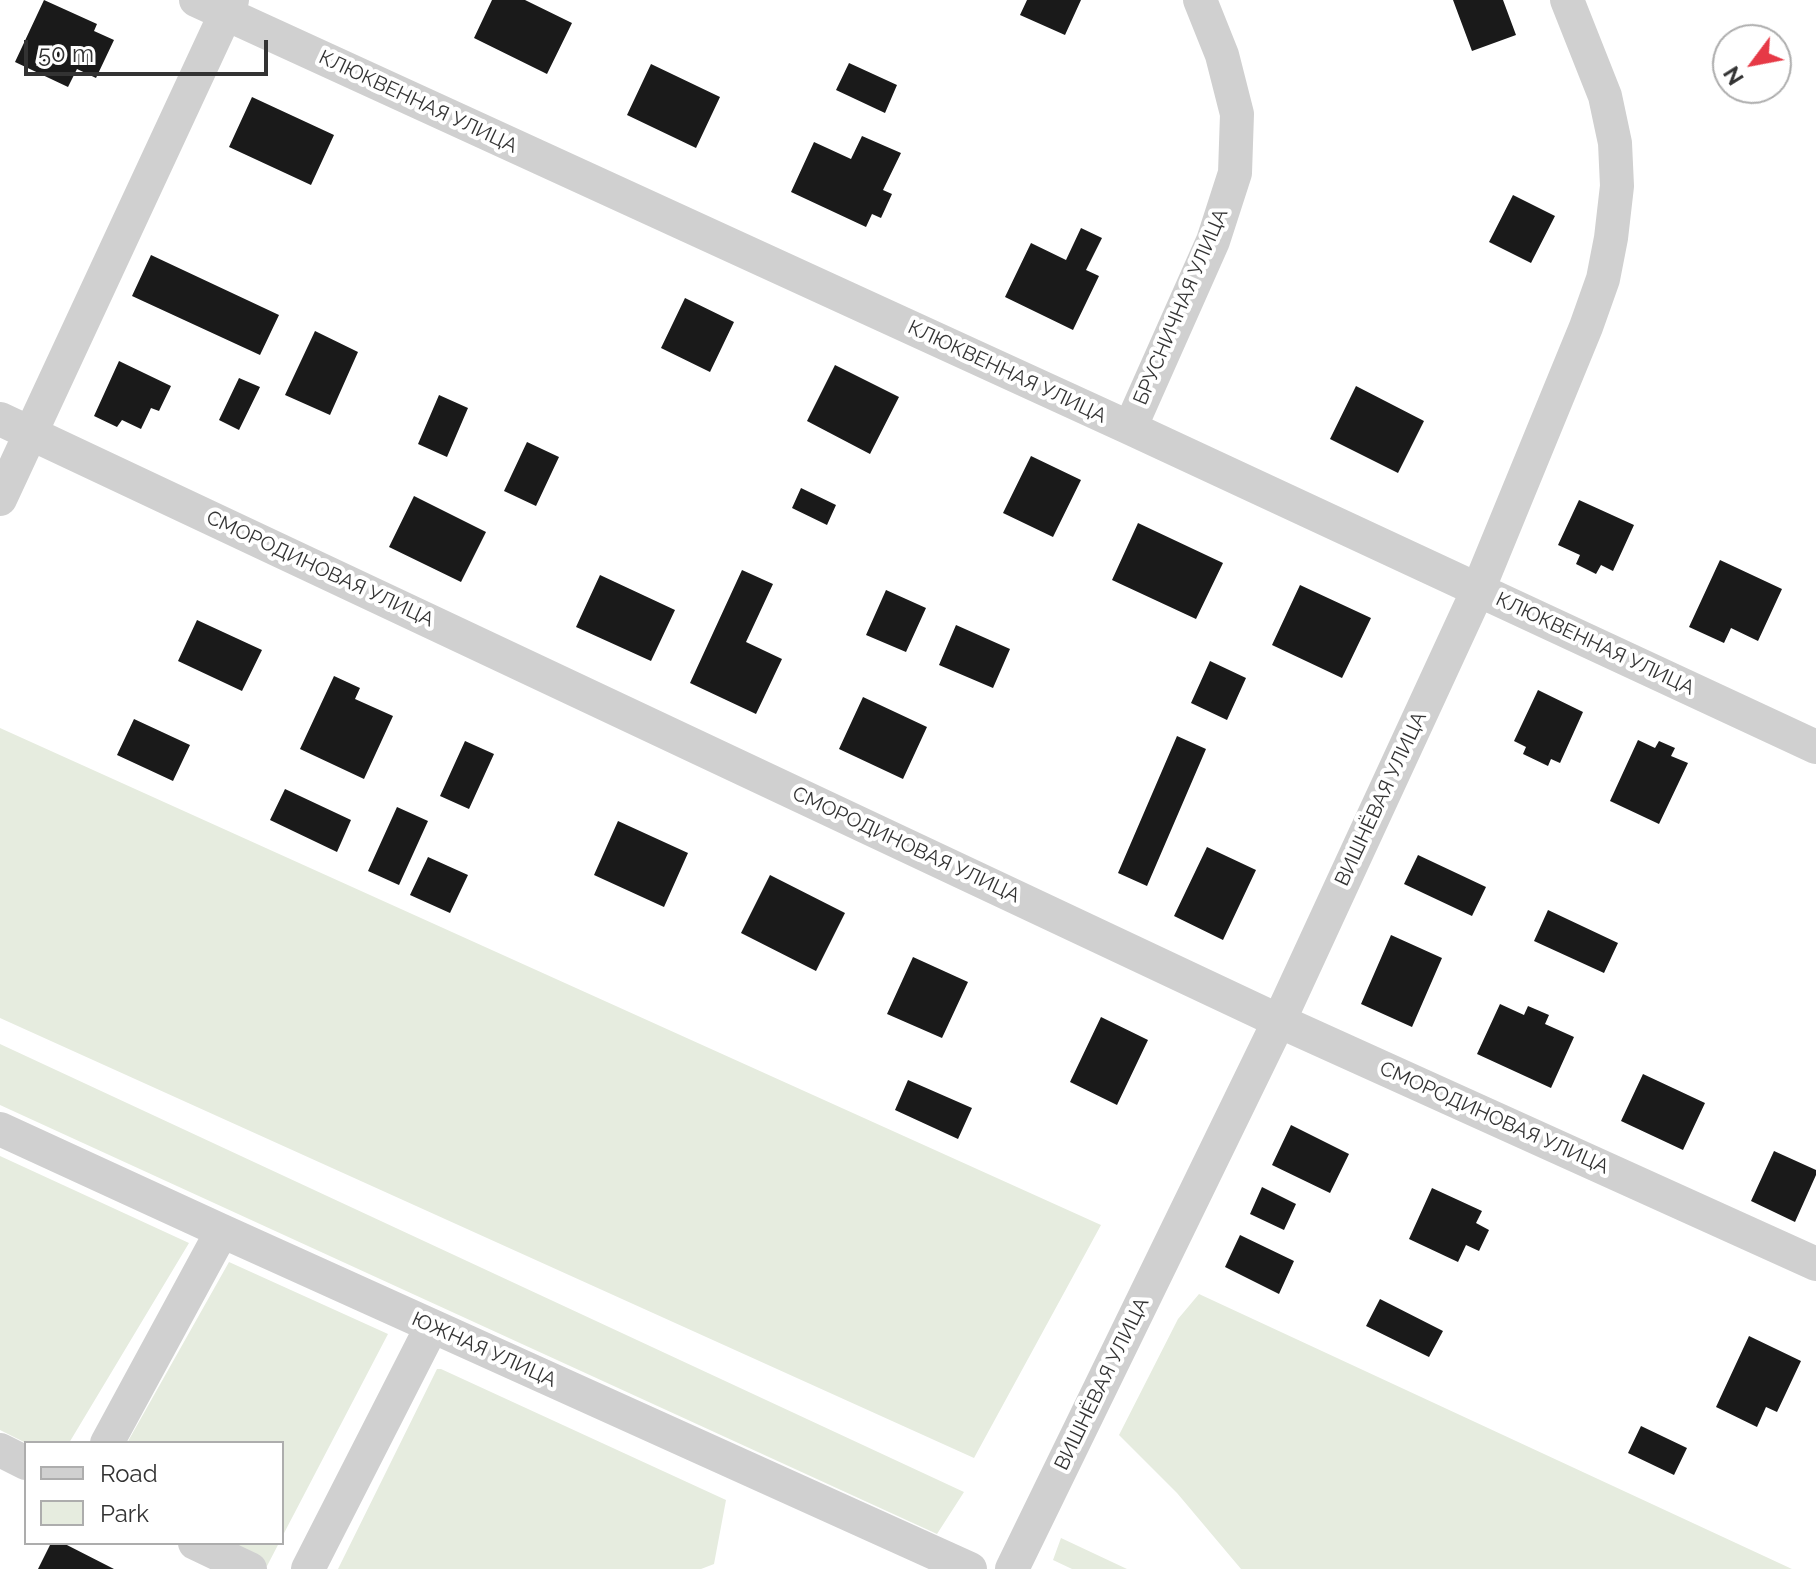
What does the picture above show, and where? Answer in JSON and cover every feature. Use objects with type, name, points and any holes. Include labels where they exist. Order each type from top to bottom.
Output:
[{"type":"street","name":"КЛЮКВЕННАЯ УЛИЦА","points":[[196,0],[229,7],[1816,747]]},
{"type":"street","name":"БРУСНИЧНАЯ УЛИЦА","points":[[1130,428],[1213,241],[1235,173],[1237,114],[1222,55],[1200,0]]},
{"type":"street","name":"ВИШНЁВАЯ УЛИЦА","points":[[1012,1569],[1279,1021],[1478,590],[1603,279],[1617,186],[1615,143],[1605,96],[1567,0]]},
{"type":"street","points":[[0,499],[229,7]]},
{"type":"street","name":"СМОРОДИНОВАЯ УЛИЦА","points":[[0,419],[1279,1021],[1816,1264]]},
{"type":"street","name":"ЮЖНАЯ УЛИЦА","points":[[0,1129],[432,1326],[924,1560],[970,1569]]},
{"type":"street","points":[[108,1441],[222,1231]]},
{"type":"street","points":[[308,1569],[432,1326]]},
{"type":"street","points":[[0,1450],[24,1462]]},
{"type":"street","points":[[199,1545],[250,1569]]},
{"type":"green space","points":[[0,728],[1101,1225],[974,1458],[0,1018]]},
{"type":"green space","points":[[0,1044],[964,1492],[937,1534],[0,1105]]},
{"type":"green space","points":[[0,1156],[189,1243],[70,1441],[24,1442],[0,1430]]},
{"type":"green space","points":[[229,1262],[388,1334],[284,1533],[284,1441],[128,1441]]},
{"type":"green space","points":[[1199,1294],[1792,1569],[1241,1569],[1177,1493],[1119,1435],[1178,1319]]},
{"type":"green space","points":[[437,1369],[726,1500],[714,1564],[701,1569],[338,1569]]},
{"type":"green space","points":[[1061,1538],[1127,1569],[1072,1569],[1053,1560]]},
{"type":"green space","points":[[228,1545],[278,1545],[267,1566]]},
{"type":"building","points":[[44,0],[97,24],[94,31],[114,40],[96,78],[77,69],[68,87],[15,62]]},
{"type":"building","points":[[492,0],[525,0],[572,23],[547,74],[474,38]]},
{"type":"building","points":[[1027,0],[1081,0],[1065,35],[1020,15]]},
{"type":"building","points":[[1453,0],[1503,0],[1516,35],[1472,51]]},
{"type":"building","points":[[849,63],[897,85],[885,113],[836,90]]},
{"type":"building","points":[[651,64],[720,97],[696,148],[627,115]]},
{"type":"building","points":[[252,97],[334,135],[311,185],[229,147]]},
{"type":"building","points":[[862,136],[901,153],[883,190],[892,194],[881,218],[872,214],[866,227],[791,192],[814,142],[851,159]]},
{"type":"building","points":[[1513,195],[1555,216],[1531,263],[1489,242]]},
{"type":"building","points":[[1081,228],[1102,238],[1086,270],[1099,276],[1073,330],[1005,297],[1031,243],[1066,260]]},
{"type":"building","points":[[151,255],[279,315],[260,355],[132,296]]},
{"type":"building","points":[[685,298],[734,322],[710,372],[661,348]]},
{"type":"building","points":[[315,331],[358,352],[330,415],[285,395]]},
{"type":"building","points":[[119,361],[171,386],[159,411],[151,408],[141,429],[122,420],[117,427],[94,416]]},
{"type":"building","points":[[835,365],[899,397],[870,454],[807,421]]},
{"type":"building","points":[[239,378],[260,387],[239,430],[219,420]]},
{"type":"building","points":[[1356,386],[1424,421],[1398,473],[1330,439]]},
{"type":"building","points":[[439,395],[468,408],[447,457],[418,444]]},
{"type":"building","points":[[527,442],[559,457],[536,506],[504,491]]},
{"type":"building","points":[[1031,456],[1081,480],[1053,537],[1003,513]]},
{"type":"building","points":[[801,488],[836,505],[827,525],[792,508]]},
{"type":"building","points":[[414,496],[486,532],[461,582],[389,547]]},
{"type":"building","points":[[1579,500],[1634,525],[1613,571],[1601,565],[1596,574],[1576,564],[1580,555],[1558,545]]},
{"type":"building","points":[[1138,523],[1223,563],[1196,619],[1112,580]]},
{"type":"building","points":[[1720,560],[1782,589],[1758,641],[1731,628],[1724,643],[1689,627]]},
{"type":"building","points":[[742,570],[773,584],[746,642],[782,659],[756,714],[690,683]]},
{"type":"building","points":[[600,575],[675,610],[651,661],[576,627]]},
{"type":"building","points":[[1300,585],[1371,618],[1342,678],[1272,645]]},
{"type":"building","points":[[886,590],[926,608],[906,652],[866,635]]},
{"type":"building","points":[[197,620],[262,650],[242,691],[178,661]]},
{"type":"building","points":[[956,625],[1010,649],[993,688],[939,665]]},
{"type":"building","points":[[1210,661],[1246,678],[1227,720],[1191,703]]},
{"type":"building","points":[[334,676],[360,688],[355,699],[393,716],[364,779],[300,749]]},
{"type":"building","points":[[1538,690],[1583,712],[1560,763],[1551,759],[1548,766],[1523,754],[1526,747],[1514,741]]},
{"type":"building","points":[[863,697],[927,727],[903,779],[839,749]]},
{"type":"building","points":[[134,719],[190,745],[173,781],[117,755]]},
{"type":"building","points":[[1177,736],[1206,749],[1147,886],[1118,873]]},
{"type":"building","points":[[1638,740],[1655,748],[1659,741],[1675,748],[1671,756],[1688,763],[1659,824],[1610,801]]},
{"type":"building","points":[[465,741],[494,754],[469,809],[440,796]]},
{"type":"building","points":[[285,789],[351,820],[337,852],[270,820]]},
{"type":"building","points":[[397,807],[428,821],[399,885],[368,871]]},
{"type":"building","points":[[618,821],[688,853],[664,907],[594,875]]},
{"type":"building","points":[[1207,847],[1256,870],[1223,940],[1174,916]]},
{"type":"building","points":[[1418,855],[1486,887],[1472,916],[1404,884]]},
{"type":"building","points":[[428,857],[468,875],[450,913],[410,895]]},
{"type":"building","points":[[770,875],[845,913],[816,971],[741,933]]},
{"type":"building","points":[[1548,910],[1618,943],[1604,973],[1534,941]]},
{"type":"building","points":[[1391,935],[1442,958],[1412,1027],[1361,1004]]},
{"type":"building","points":[[913,957],[968,982],[942,1038],[887,1014]]},
{"type":"building","points":[[1500,1004],[1524,1015],[1528,1006],[1549,1015],[1545,1024],[1574,1037],[1551,1088],[1477,1054]]},
{"type":"building","points":[[1101,1017],[1148,1040],[1117,1105],[1070,1082]]},
{"type":"building","points":[[1643,1074],[1705,1103],[1683,1150],[1621,1121]]},
{"type":"building","points":[[908,1080],[972,1108],[958,1139],[895,1110]]},
{"type":"building","points":[[1291,1125],[1349,1154],[1330,1193],[1272,1165]]},
{"type":"building","points":[[1774,1151],[1816,1170],[1795,1222],[1751,1201]]},
{"type":"building","points":[[1262,1187],[1296,1204],[1284,1230],[1250,1214]]},
{"type":"building","points":[[1432,1188],[1482,1211],[1476,1223],[1489,1230],[1479,1251],[1466,1245],[1458,1262],[1409,1239]]},
{"type":"building","points":[[1240,1235],[1294,1261],[1279,1294],[1225,1267]]},
{"type":"building","points":[[1380,1299],[1443,1331],[1429,1357],[1366,1326]]},
{"type":"building","points":[[1749,1336],[1801,1361],[1777,1412],[1766,1407],[1757,1427],[1716,1407]]},
{"type":"building","points":[[1641,1426],[1687,1448],[1674,1475],[1628,1453]]},
{"type":"building","points":[[50,1545],[67,1545],[114,1569],[38,1569]]}]
